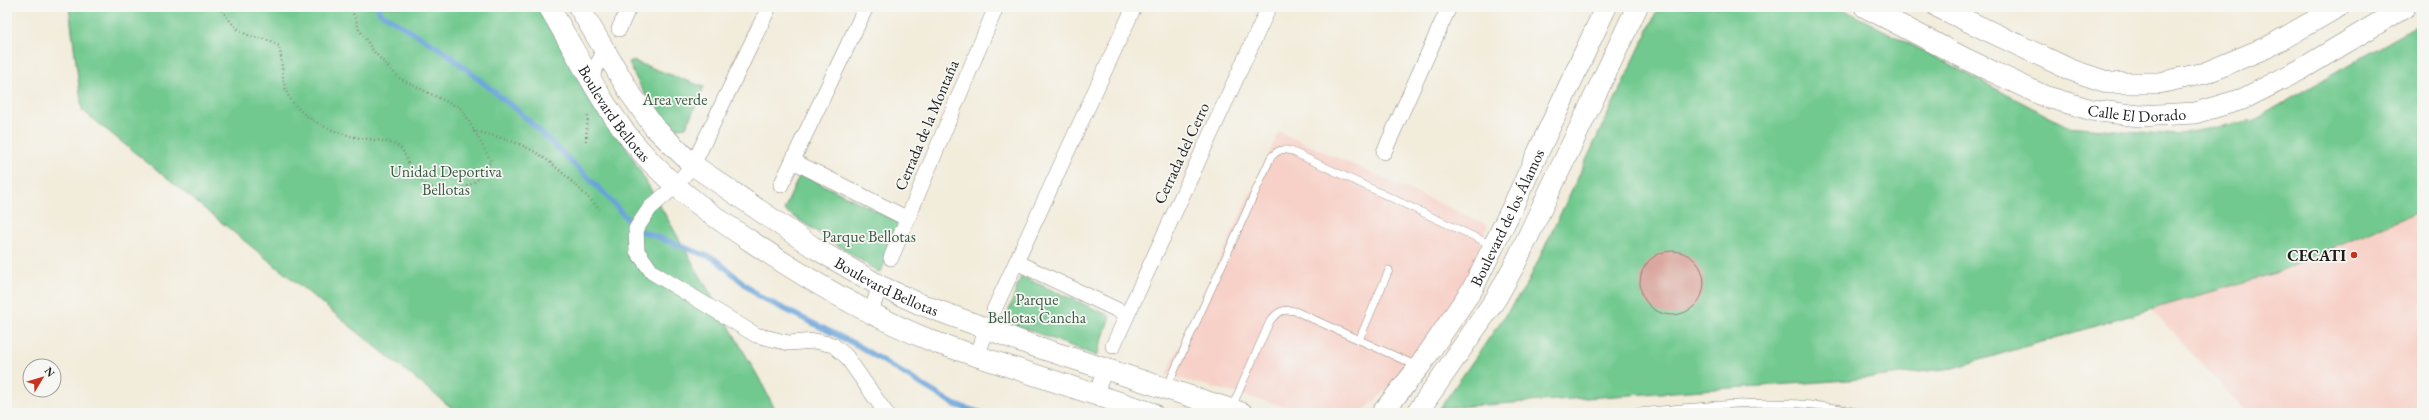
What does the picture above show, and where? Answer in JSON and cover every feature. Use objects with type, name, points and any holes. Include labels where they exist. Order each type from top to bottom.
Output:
[{"type":"street","name":"Boulevard Bellotas","points":[[549,7],[610,109],[639,150],[675,186],[720,221],[780,261],[870,314],[937,343],[1152,413]]},
{"type":"street","name":"Boulevard Bellotas","points":[[579,7],[604,52],[654,127],[693,165],[813,247],[880,286],[920,304],[986,329],[1166,390],[1236,411]]},
{"type":"street","points":[[619,29],[629,7]]},
{"type":"street","points":[[769,7],[693,165],[675,186],[650,208],[636,229],[638,251],[652,272],[756,334],[789,343],[815,341],[832,344],[846,356],[886,413]]},
{"type":"street","points":[[781,185],[866,7]]},
{"type":"street","name":"Cerrada de la Montaña","points":[[891,258],[906,218],[996,7]]},
{"type":"street","points":[[994,310],[1134,7]]},
{"type":"street","name":"Cerrada del Cerro","points":[[1113,346],[1126,314],[1269,7]]},
{"type":"street","points":[[1384,152],[1448,7]]},
{"type":"street","name":"Boulevard de los Álamos","points":[[1382,413],[1418,367],[1473,288],[1606,7]]},
{"type":"street","name":"Boulevard de los Álamos","points":[[1417,413],[1497,297],[1508,277],[1637,7]]},
{"type":"street","name":"Calle El Dorado","points":[[1865,7],[1968,60],[2044,96],[2092,110],[2139,116],[2195,113],[2243,99],[2300,70],[2404,7]]},
{"type":"street","name":"Calle El Dorado","points":[[1938,7],[2071,70],[2110,83],[2158,83],[2205,73],[2270,46],[2338,7]]},
{"type":"street","points":[[591,77],[604,52]]},
{"type":"street","points":[[793,161],[906,218]]},
{"type":"street","points":[[1016,262],[1126,314]]},
{"type":"street","points":[[870,314],[880,286]]},
{"type":"street","points":[[978,356],[986,329]]},
{"type":"street","points":[[1096,394],[1105,369]]},
{"type":"lane","points":[[1166,390],[1271,157],[1276,151],[1283,149],[1291,151],[1494,246]]},
{"type":"lane","points":[[1359,340],[1389,270]]},
{"type":"lane","points":[[1236,411],[1270,321],[1276,313],[1284,310],[1296,311],[1418,367]]},
{"type":"lane","points":[[1627,413],[1777,402],[1807,403],[1861,413]]},
{"type":"path","points":[[220,7],[232,23],[243,33],[270,39],[279,46],[286,91],[298,109],[314,121],[350,136],[384,141],[398,146],[407,158],[413,174],[426,187],[442,192],[462,188],[479,178],[491,161],[462,109],[400,79],[370,46],[358,29],[351,7]]},
{"type":"path","points":[[473,130],[495,136],[537,153],[600,209]]},
{"type":"shaded area","points":[[1279,132],[1488,225],[1462,289],[1397,380],[1364,410],[1358,413],[1310,413],[1166,375]]},
{"type":"shaded area","name":"CECATI","points":[[2422,201],[2422,413],[2247,413],[2151,309]]},
{"type":"green space","name":"Unidad Deportiva Bellotas","points":[[69,7],[546,7],[760,380],[777,413],[458,413],[82,110]]},
{"type":"green space","points":[[1659,7],[1839,7],[2067,126],[2175,135],[2254,120],[2422,23],[2422,210],[2275,273],[1953,368],[1849,380],[1440,408],[1527,284]]},
{"type":"green space","name":"Area verde","points":[[633,61],[704,87],[686,127],[671,129],[665,122],[637,80],[629,62]]},
{"type":"green space","name":"Parque Bellotas","points":[[800,174],[904,224],[880,273],[784,210]]},
{"type":"green space","name":"Parque Bellotas Cancha","points":[[1021,276],[1110,316],[1097,356],[1005,321]]},
{"type":"building","points":[[1672,251],[1684,253],[1695,260],[1702,271],[1704,283],[1702,295],[1695,306],[1684,313],[1672,315],[1660,313],[1649,306],[1642,295],[1640,283],[1642,271],[1649,260],[1660,253]]},
{"type":"waterway","points":[[378,7],[379,12],[445,52],[522,114],[605,194],[636,229],[715,259],[760,297],[857,345],[955,405],[982,413]]},
{"type":"place","name":"CECATI","points":[[2354,255]]}]
